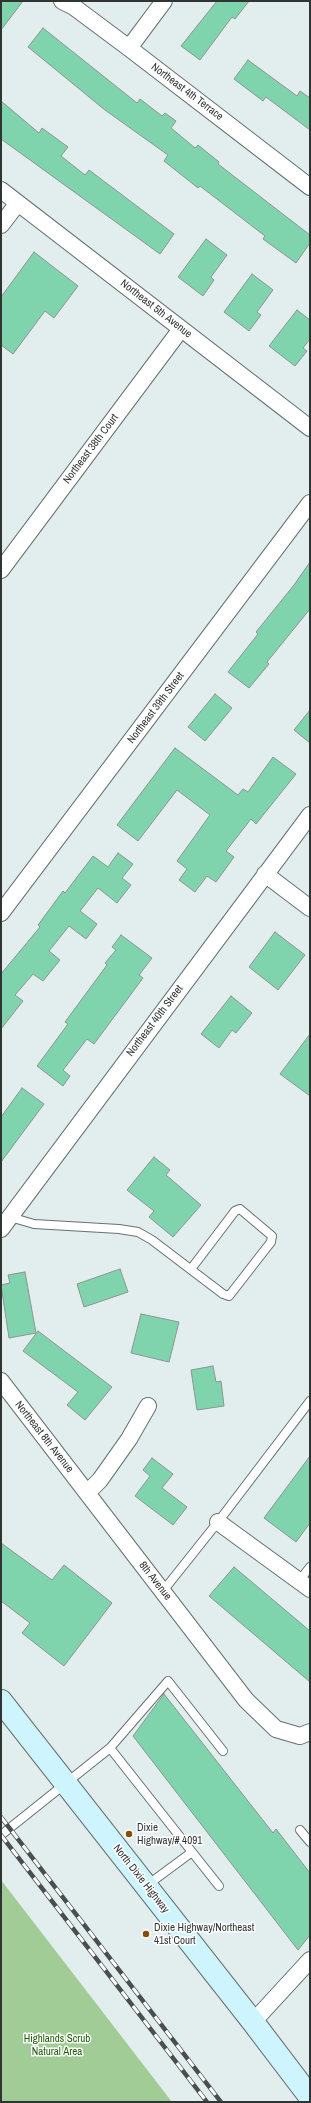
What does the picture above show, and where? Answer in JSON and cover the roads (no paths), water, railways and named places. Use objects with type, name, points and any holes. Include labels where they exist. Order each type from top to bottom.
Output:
[{"type":"main road","name":"North Dixie Highway","points":[[1,1700],[310,2097]]},
{"type":"street","name":"Northeast 4th Terrace","points":[[62,1],[129,48],[310,187]]},
{"type":"street","points":[[129,48],[164,1]]},
{"type":"street","name":"Northeast 5th Avenue","points":[[1,190],[310,428]]},
{"type":"street","points":[[1,225],[18,203]]},
{"type":"street","name":"Northeast 38th Court","points":[[1,570],[181,328]]},
{"type":"street","name":"Northeast 39th Street","points":[[1,913],[310,503]]},
{"type":"street","name":"Northeast 40th Street","points":[[5,1223],[310,814]]},
{"type":"street","points":[[265,874],[310,908]]},
{"type":"street","name":"Northeast 8th Avenue","points":[[1,1380],[87,1493]]},
{"type":"street","points":[[87,1493],[100,1480],[129,1439],[148,1406]]},
{"type":"street","name":"8th Avenue","points":[[87,1493],[246,1700],[276,1729],[305,1734]]},
{"type":"street","points":[[218,1522],[304,1585]]},
{"type":"street","points":[[253,2022],[310,1960]]},
{"type":"lane","points":[[5,1223],[119,1229],[138,1232],[152,1240],[191,1269],[229,1296],[271,1242],[272,1236],[240,1209],[235,1211],[191,1269]]},
{"type":"lane","points":[[163,1591],[218,1522],[310,1401]]},
{"type":"lane","points":[[304,1585],[310,1567]]},
{"type":"lane","points":[[1,1835],[110,1748],[168,1681],[223,1751]]},
{"type":"lane","points":[[110,1748],[219,1886]]},
{"type":"lane","points":[[300,1830],[310,1842]]},
{"type":"lane","points":[[146,1886],[192,1852]]},
{"type":"railway","points":[[1,1817],[221,2102]]},
{"type":"railway","points":[[1,1835],[207,2102]]},
{"type":"place","name":"Dixie Highway/# 4091","points":[[129,1834]]},
{"type":"place","name":"Dixie Highway/Northeast 41st Court","points":[[146,1934]]},
{"type":"park label","name":"Highlands Scrub Natural Area","points":[[57,2045]]}]
